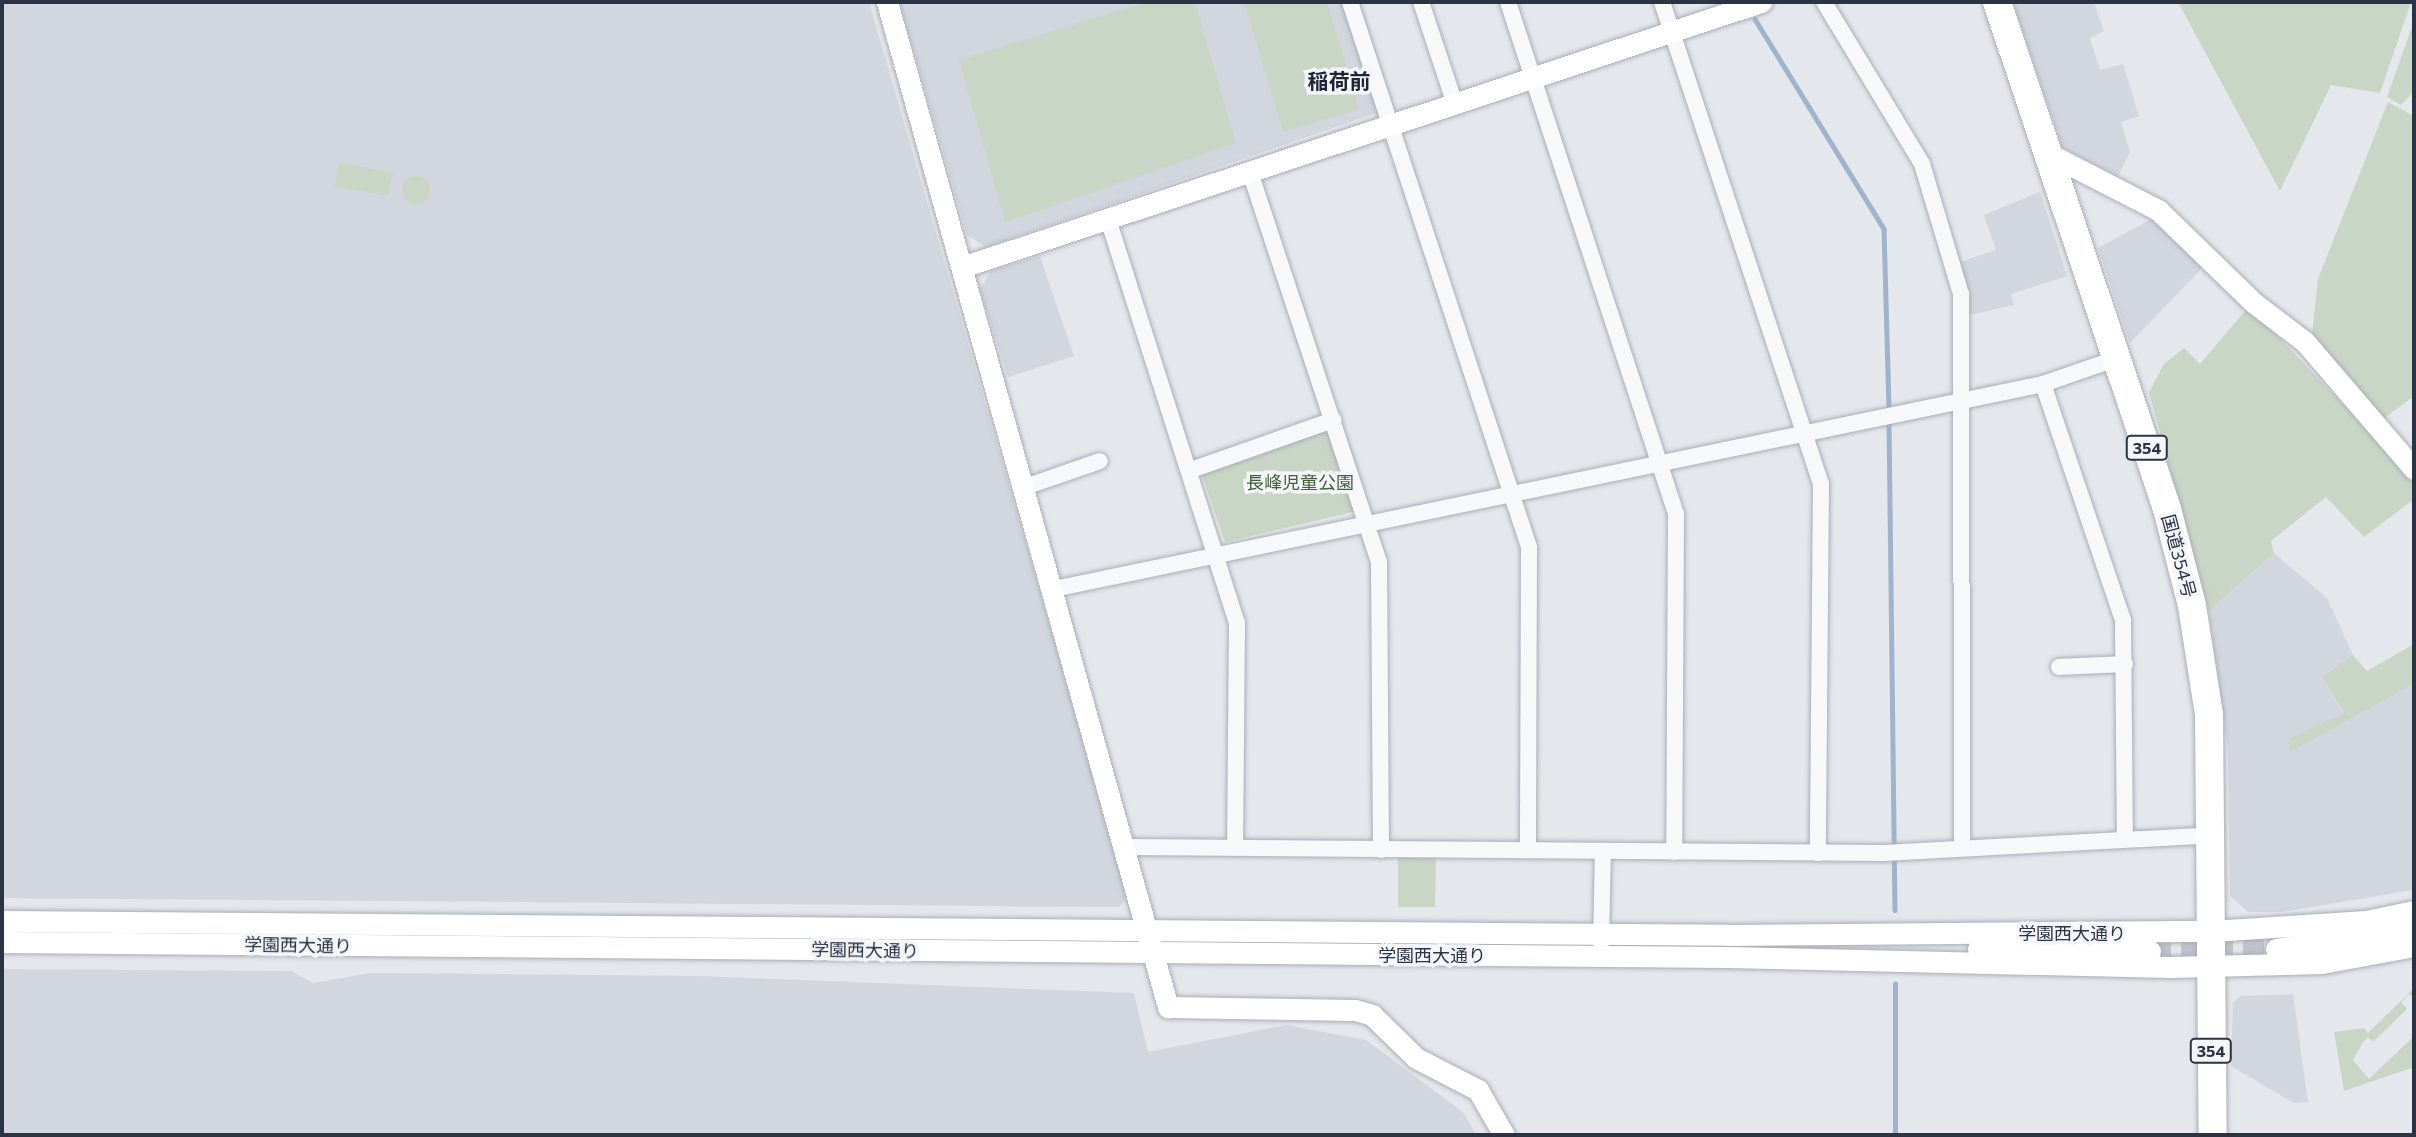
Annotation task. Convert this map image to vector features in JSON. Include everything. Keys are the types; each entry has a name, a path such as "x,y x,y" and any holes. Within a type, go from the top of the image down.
{"highway":[{"name":"国道354号","path":"1997,2 2118,358 2183,566 2205,679 2213,1135"}],"main road":[{"path":"887,2 1128,847 1168,1007 1355,1010 1372,1015 1416,1058 1478,1090 1504,1135"},
{"path":"962,267 1762,2"},
{"path":"2049,154 2158,210 2254,303 2305,342 2414,469"},
{"name":"学園西大通り","path":"2,921 1728,935 2211,931 2344,923 2414,911"},
{"path":"2276,948 2414,929"},
{"name":"学園西大通り","path":"1728,935 1903,948 2150,951"},
{"name":"学園西大通り","path":"2,942 1729,957 2210,967 2322,963 2414,946"},
{"name":"学園西大通り","path":"1729,957 1903,948"}],"street":[{"path":"1350,2 1516,492 1530,580 1528,849"},
{"path":"1421,2 1455,104"},
{"path":"1507,2 1663,463 1678,557 1674,852"},
{"path":"1662,2 1807,431 1821,484 1818,853"},
{"path":"1824,2 1922,164 1961,294 1962,848"},
{"path":"1250,172 1368,524 1383,590 1381,849"},
{"path":"1108,219 1221,555 1237,622 1235,847"},
{"path":"1054,589 2043,384 2118,358"},
{"path":"2043,384 2123,620 2125,838"},
{"path":"1191,470 1333,420"},
{"path":"1025,487 1100,461"},
{"path":"2059,667 2124,664"},
{"path":"1128,847 1818,853 2195,836"},
{"path":"1601,957 1603,851"}],"shaded area":[{"path":"2,2 869,2 1128,896 1119,907 2,898"},
{"path":"900,2 1342,2 1379,112 986,247 967,235"},
{"path":"2013,2 2094,2 2104,31 2090,38 2100,70 2123,64 2139,116 2121,122 2130,152 2118,176 2063,148"},
{"path":"2040,192 2067,276 2011,294 2014,305 1970,315 1960,262 1996,250 1984,215"},
{"path":"2157,216 2205,265 2130,343 2098,248"},
{"path":"1040,256 1074,356 1008,377 980,289 991,271"},
{"path":"2274,553 2327,598 2353,655 2322,677 2344,714 2289,738 2291,751 2414,684 2414,890 2282,912 2248,912 2230,896 2228,751 2209,611"},
{"path":"2,969 291,971 313,983 371,973 697,976 1134,993 1148,1052 1286,1025 1366,1040 1464,1113 1476,1135 2,1135"},
{"path":"2293,994 2308,1102 2294,1103 2231,1066 2233,1003 2240,996"}],"green space":[{"path":"1147,2 1195,2 1236,143 1005,222 959,60"},
{"path":"1244,2 1327,2 1359,109 1283,132"},
{"path":"2178,2 2411,2 2380,93 2331,85 2280,191"},
{"path":"2414,21 2414,91 2401,105 2387,97"},
{"path":"2388,102 2414,116 2414,396 2383,419 2312,335 2318,279"},
{"path":"339,162 393,173 388,196 335,186"},
{"path":"416,176 426,180 430,190 426,200 416,204 406,200 402,190 406,180"},
{"path":"2249,306 2414,479 2414,499 2364,537 2326,497 2271,541 2274,553 2209,611 2149,392 2164,364 2184,348 2200,364"},
{"name":"長峰児童公園","path":"1327,429 1357,511 1225,542 1201,472"},
{"path":"2414,644 2414,684 2290,752 2289,738 2344,713 2322,677 2353,655 2367,671"},
{"path":"1398,857 1436,857 1435,907 1398,907"},
{"path":"2414,988 2414,999 2409,994 2401,1002 2407,1009 2373,1042 2368,1037 2353,1060 2369,1079 2414,1036 2414,1067 2344,1091 2334,1032 2364,1028 2368,1033"}],"waterway":[{"path":"1755,19 1884,229 1889,412"},
{"path":"1889,421 1895,910"},
{"path":"1895,984 1895,1135"}],"tunnel":[{"path":"2150,951 2276,949"}],"district":[{"name":"稲荷前","path":"1339,81"}]}
